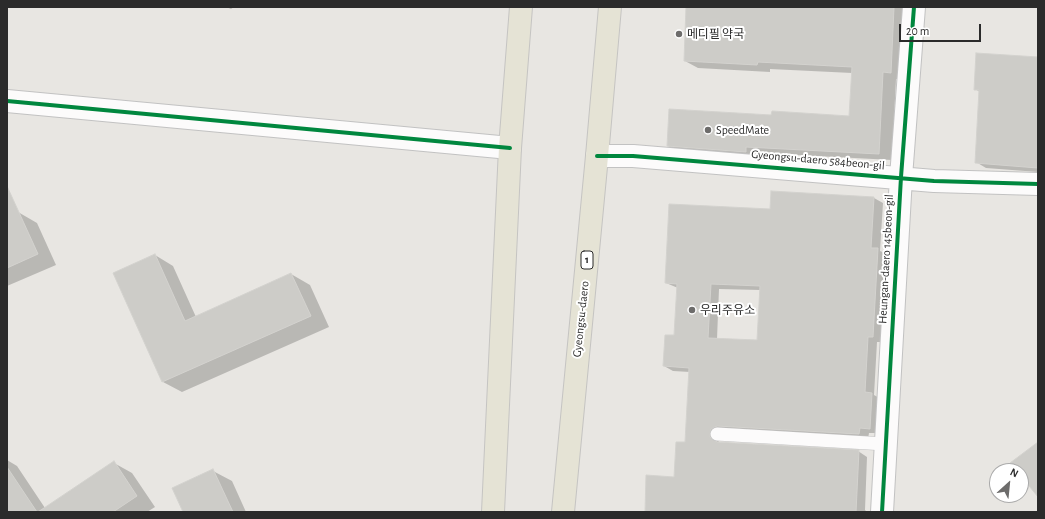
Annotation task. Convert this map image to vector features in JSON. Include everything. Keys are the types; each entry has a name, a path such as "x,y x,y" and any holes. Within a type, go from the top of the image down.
{"main road":[{"path":"493,512 510,148 521,7"},
{"name":"Gyeongsu-daero","path":"563,512 610,7"}],"street":[{"name":"Heungan-daero 145beon-gil","path":"882,512 901,177 914,7"},
{"path":"7,101 510,148"},
{"name":"Gyeongsu-daero 584beon-gil","path":"597,156 633,156 901,177 934,181 1038,184"}],"lane":[{"path":"717,434 885,444"}],"building":[{"path":"686,7 894,7 891,73 883,72 879,154 746,147 746,152 667,146 669,109 771,115 772,111 849,116 852,67 758,62 757,65 684,61"},
{"path":"976,53 1038,57 1038,168 975,163 979,90 974,90"},
{"path":"7,186 38,254 7,268"},
{"path":"771,191 874,197 871,248 878,248 873,337 868,337 865,392 872,393 870,429 860,428 859,434 717,426 711,429 710,437 717,442 859,450 856,512 645,512 646,475 674,477 676,442 685,442 689,368 663,366 665,335 674,335 677,284 665,283 669,204 770,209","holes":["711,284 760,286 757,340 708,338"]},
{"path":"155,254 185,321 291,273 311,316 162,382 113,273"},
{"path":"1038,442 1038,497 1029,486 1029,463 1010,463"},
{"path":"114,461 137,496 113,512 38,512"},
{"path":"7,467 37,512 7,512"},
{"path":"213,469 233,512 183,512 172,488"}],"cycle path":[{"path":"882,512 901,177 914,7"},
{"path":"7,101 510,148"},
{"path":"597,156 633,156 934,181 1038,184"}],"place":[{"name":"메디필 약국","path":"679,34"},
{"name":"SpeedMate","path":"708,130"},
{"name":"우리주유소","path":"692,310"}]}
